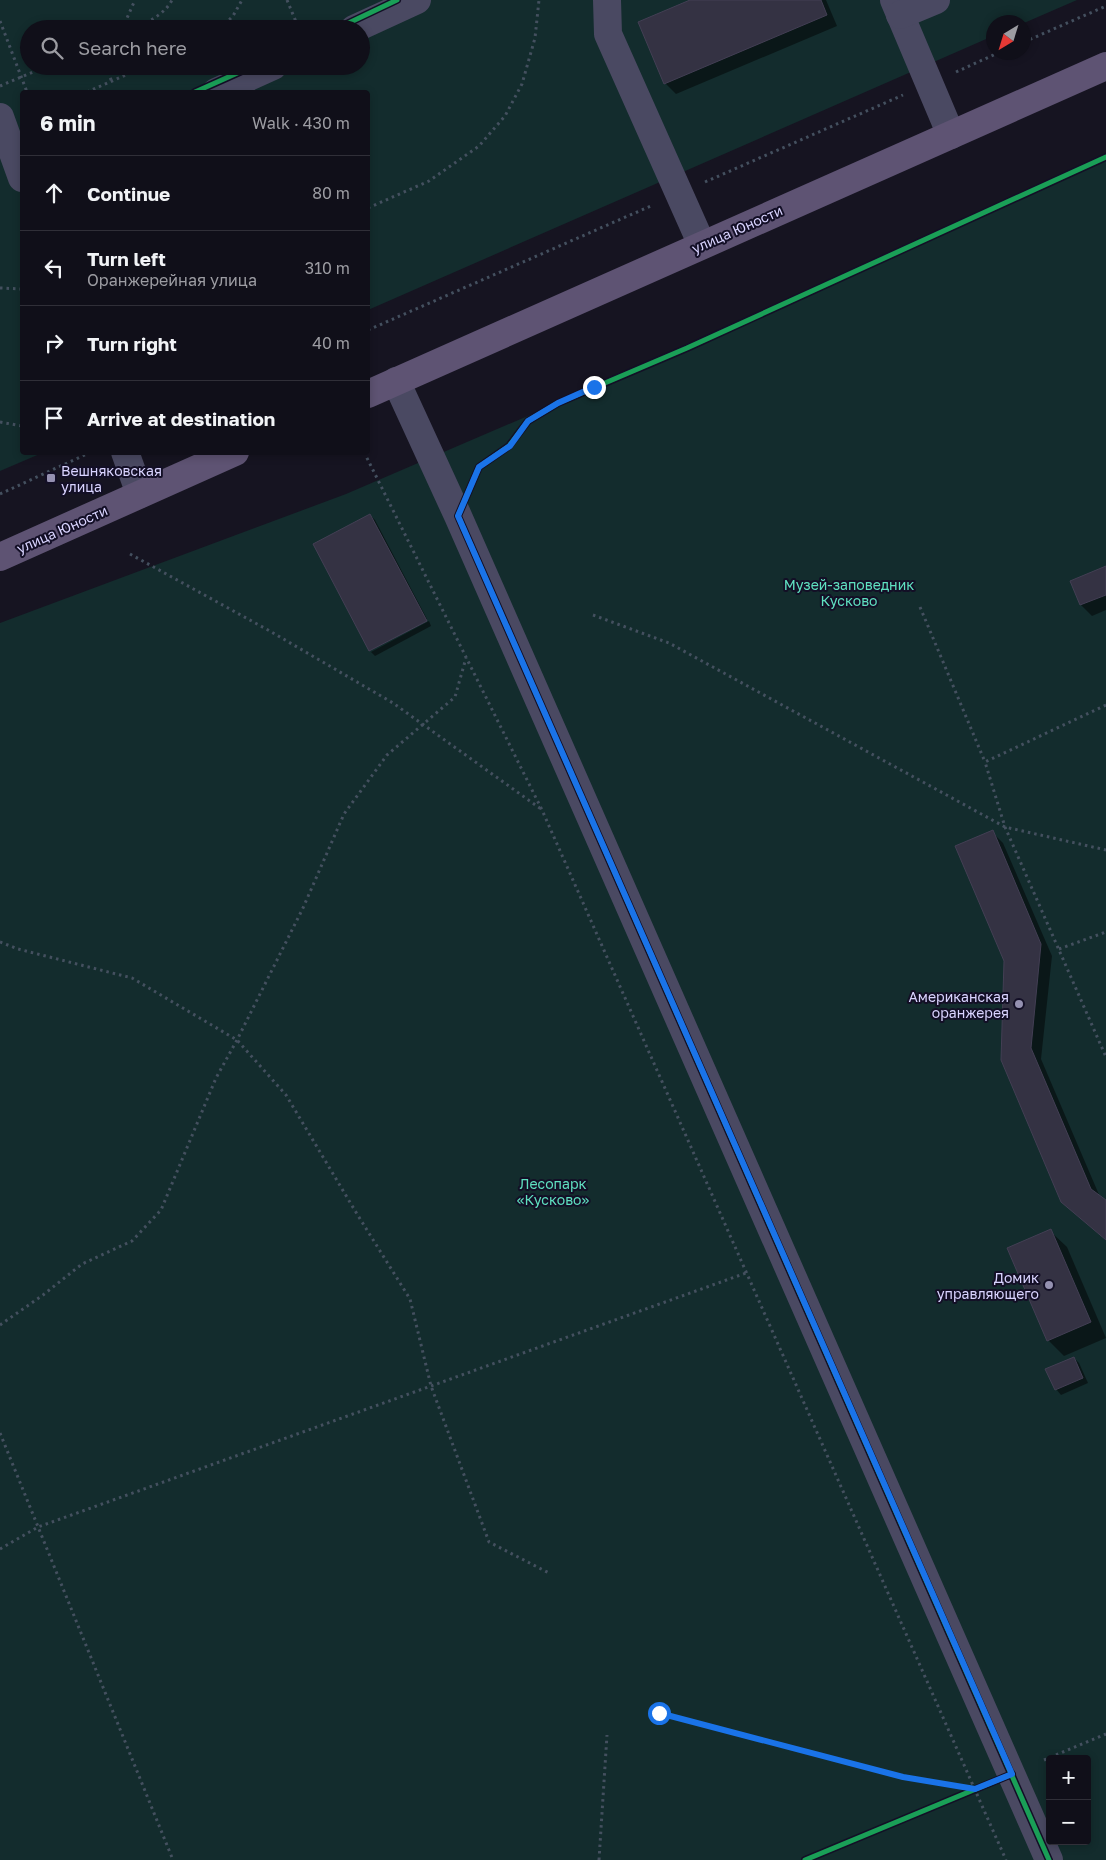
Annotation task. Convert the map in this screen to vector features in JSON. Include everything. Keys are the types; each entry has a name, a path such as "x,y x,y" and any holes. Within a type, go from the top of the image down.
{"main road":[{"name":"улица Юности","path":"370,393 1106,66"},
{"name":"улица Юности","path":"0,557 228,455"}],"street":[{"path":"370,22 417,0"},
{"path":"607,0 608,34 702,245"},
{"path":"936,0 897,8 951,135"},
{"path":"220,90 253,75"},
{"path":"0,118 20,173"},
{"path":"396,381 458,516 1049,1860"},
{"path":"126,455 140,494"}],"path":[{"path":"129,20 128,18 135,0"},
{"path":"152,20 172,0"},
{"path":"229,20 242,0"},
{"path":"287,0 295,20"},
{"path":"370,207 429,181 479,146 505,116 522,84 535,38 539,0"},
{"path":"1031,39 1106,6"},
{"path":"0,21 20,74"},
{"path":"0,86 26,75"},
{"path":"109,75 112,82"},
{"path":"92,90 127,75"},
{"path":"21,77 26,90"},
{"path":"0,288 20,289"},
{"path":"0,422 20,426"},
{"path":"0,494 84,455"},
{"path":"365,455 542,810 1006,1860"},
{"path":"130,554 268,630 393,703 542,810"},
{"path":"920,607 985,762 1005,827 1106,1058"},
{"path":"593,615 669,643 1005,827 1106,850"},
{"path":"0,1325 43,1295 82,1264 132,1241 161,1210 216,1078 303,908 344,814 387,755 455,697 466,657"},
{"path":"985,762 1106,705"},
{"path":"1059,949 1106,932"},
{"path":"0,942 18,949 132,978 237,1040 286,1095 410,1298 431,1386 489,1542 549,1572"},
{"path":"0,1549 38,1527 746,1273"},
{"path":"0,1434 173,1860"},
{"path":"659,1713 903,1777 975,1789"},
{"path":"1044,1760 1106,1734"},
{"path":"599,1860 607,1735"},
{"path":"966,1792 1012,1774"}],"green space":[{"path":"0,0 1077,0 1031,20 1031,15 986,15 986,39 370,309 370,90 20,90 20,455 37,455 0,471"},
{"name":"Лесопарк «Кусково»","path":"1106,157 1106,1860 0,1860 0,623 346,494 558,403"}],"building":[{"path":"690,0 821,0 827,15 664,84 638,22"},
{"path":"370,514 427,621 369,651 313,544"},
{"path":"1106,566 1106,595 1080,605 1070,581"},
{"name":"Американская оранжерея","path":"993,830 1041,944 1031,1048 1091,1189 1106,1200 1106,1240 1061,1202 1001,1060 1004,961 955,846"},
{"name":"Домик управляющего","path":"1051,1229 1091,1322 1047,1341 1007,1248"},
{"path":"1074,1357 1083,1378 1055,1390 1045,1369"}],"cycle path":[{"path":"355,20 397,0"},
{"path":"199,90 233,75"},
{"path":"1049,1860 458,516 479,467 509,446 528,421 558,403 687,348 1106,157"},
{"path":"805,1860 1012,1774"}],"place":[{"name":"Вешняковская улица","path":"51,478"},
{"name":"Американская оранжерея","path":"1019,1004"},
{"name":"Домик управляющего","path":"1049,1285"}],"route":[{"path":"594,387 558,403 528,421 510,446 479,467 458,516 1012,1774 975,1789 903,1777 659,1713"}],"park label":[{"name":"Музей-заповедник Кусково","path":"849,592"}]}
